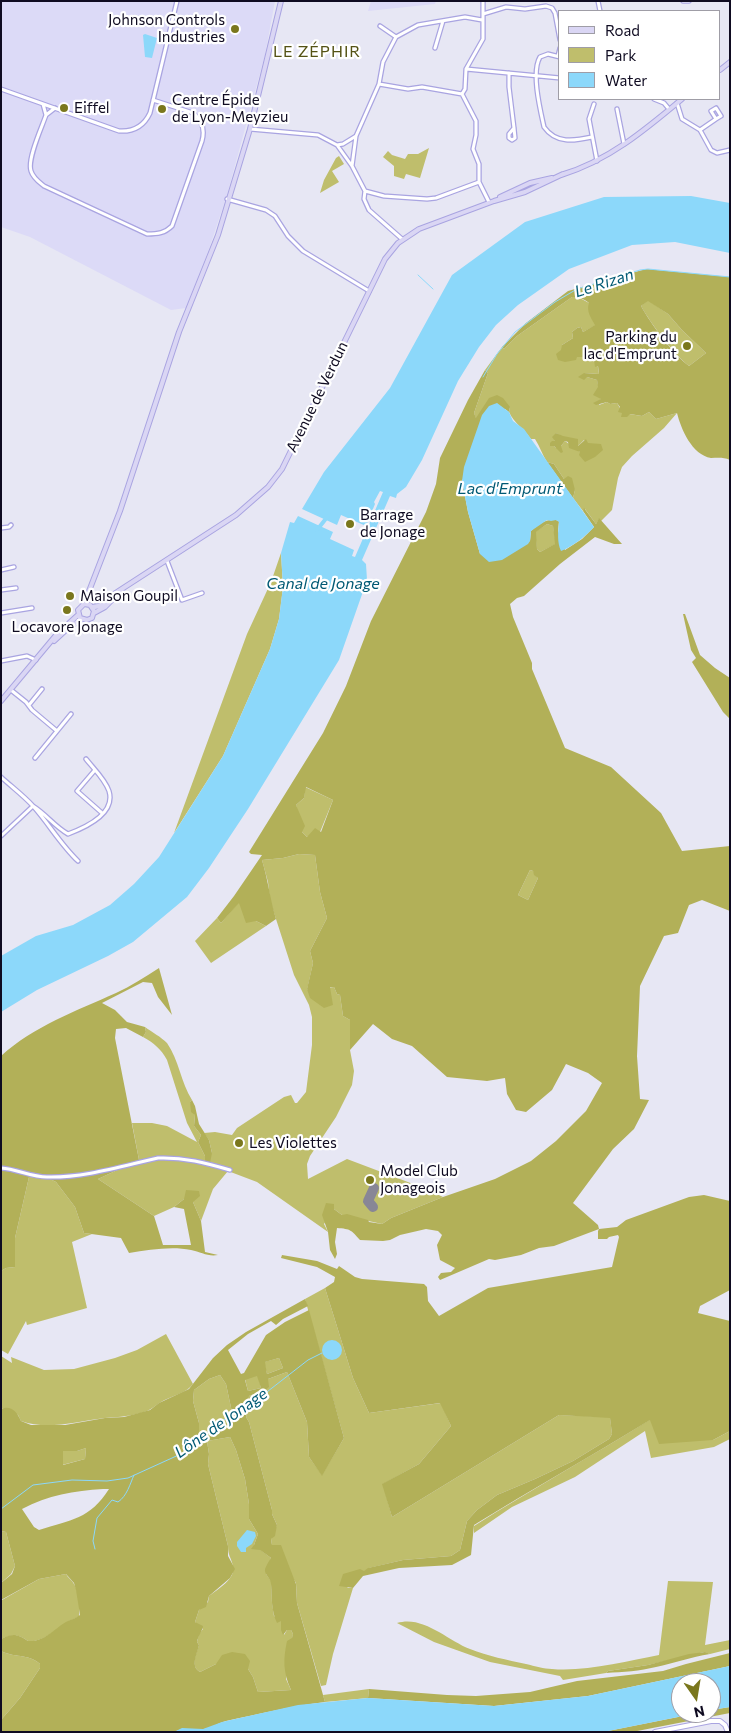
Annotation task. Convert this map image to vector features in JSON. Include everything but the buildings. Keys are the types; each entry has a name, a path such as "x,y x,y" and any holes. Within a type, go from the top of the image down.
{"main road":[{"path":"78,615 82,619 88,620 94,614 88,605 88,598 120,511 179,332 218,235 250,129 281,1"},
{"name":"Avenue de Verdun","path":"88,605 100,606 114,594 123,590 236,515 253,502 275,478 311,410 384,259 402,239 419,229 491,202 525,192 563,174 597,161 624,144 681,100"},
{"name":"Avenue de Verdun","path":"94,614 106,607 123,590"},
{"path":"1,701 64,626 78,615 79,608 88,605"},
{"path":"40,655 67,629 82,619"}],"street":[{"path":"1,88 124,131 140,127 150,113 177,1"},
{"path":"462,94 465,89 466,69 483,39 482,1"},
{"path":"683,1 689,1"},
{"path":"483,14 506,7 525,9 540,5 552,8 558,23"},
{"path":"352,166 356,136 379,84 383,62 396,37 418,25 465,17 482,20"},
{"path":"435,48 443,21"},
{"path":"380,26 396,37"},
{"path":"558,56 548,54 540,57 536,63 536,76 544,126 548,132 562,140 571,141 592,137"},
{"path":"466,69 558,78"},
{"path":"509,73 514,128"},
{"path":"379,84 462,94"},
{"path":"462,94 476,121 473,149 479,164 480,182 491,202"},
{"path":"55,108 46,115 30,162 31,171 36,179 44,186 148,234 158,234 167,231 172,226 204,131 198,117 193,113 153,100"},
{"path":"665,101 669,109"},
{"path":"677,103 682,119 700,130 711,150 717,153 730,150"},
{"path":"43,104 46,115"},
{"path":"594,104 589,120 597,161"},
{"path":"617,109 624,144"},
{"path":"700,130 716,120"},
{"path":"250,129 318,135 337,145 352,166 365,191 364,200 369,210 402,239"},
{"path":"337,145 344,144 356,136"},
{"path":"365,191 384,196 427,200 480,182"},
{"path":"228,199 266,210 275,216 288,236 303,251 369,291"},
{"path":"1,528 7,528 11,525"},
{"path":"166,561 182,600 202,593"},
{"path":"1,570 14,567"},
{"path":"1,590 16,588"},
{"path":"1,614 32,608"},
{"path":"1,661 27,656 36,660"},
{"path":"28,705 42,689"},
{"path":"11,690 57,731"},
{"path":"35,758 70,714"},
{"path":"1,777 48,817 49,821 68,834 92,824 109,802 109,792 86,759"},
{"path":"95,770 77,791 102,813"},
{"path":"1,836 33,806"},
{"path":"33,806 62,841 65,848 78,861"},
{"path":"1,1168 38,1176 54,1177 89,1173 158,1158 168,1158 197,1161 230,1170"},
{"path":"655,1732 720,1720 728,1732"}],"shaded area":[{"path":"1,1 275,1 265,55 227,195 186,308 171,310 30,237 1,227"},
{"path":"371,1 436,1 435,4 368,11"},
{"path":"646,269 730,277 730,460 711,458 698,452 688,440 677,413 656,419 649,412 642,416 630,414 627,417 621,417 622,413 618,412 620,407 617,403 610,404 607,402 596,405 593,403 601,399 593,395 598,387 597,380 587,377 584,380 578,377 584,373 599,374 598,366 595,367 594,360 596,355 590,353 585,357 577,357 576,360 565,362 558,360 556,354 561,350 562,345 573,338 572,332 577,328 581,327 583,332 595,325 589,312 589,303 583,299 572,297 517,336 504,349 502,347 526,323 568,291","holes":["648,301 668,314 706,353 689,366 663,338 641,306"]},
{"path":"485,370 488,373 474,413 476,418 489,398 497,395 503,398 510,407 509,412 497,403 462,481 468,512 480,554 530,541 531,531 540,524 551,520 559,521 558,531 565,550 582,539 594,527 583,511 584,508 596,524 599,518 622,544 614,544 595,537 560,564 524,596 517,598 510,604 513,617 532,663 532,669 565,748 611,767 661,813 682,851 730,846 730,911 702,900 689,905 678,933 664,936 640,986 637,1056 640,1099 649,1100 634,1129 613,1149 573,1203 598,1225 599,1229 554,1246 539,1248 521,1255 495,1260 489,1259 440,1280 438,1277 441,1273 451,1272 455,1268 440,1260 437,1245 442,1235 438,1231 426,1229 383,1241 360,1240 350,1231 337,1228 335,1242 337,1254 335,1259 330,1250 328,1232 322,1215 326,1203 334,1204 334,1209 342,1215 347,1214 368,1220 369,1222 382,1224 391,1218 443,1197 495,1179 531,1161 556,1141 586,1111 602,1083 588,1073 566,1064 552,1090 526,1112 516,1110 507,1094 505,1078 487,1081 447,1077 412,1046 392,1039 373,1024 350,1050 350,1020 343,1016 340,995 337,994 334,987 330,987 333,1005 324,1008 310,998 307,989 313,963 310,951 327,918 320,892 315,855 299,854 262,860 276,919 266,926 256,921 246,923 239,903 221,923 217,918 262,855 249,852 323,733 346,686 371,621 426,512 436,484 440,458","holes":["547,524 553,526 555,544 540,552 537,549 536,532","306,787 333,800 321,832 315,828 307,837 302,832 305,826 296,805 304,798","530,870 533,871 534,875 538,878 528,900 518,895"]},
{"path":"556,433 578,439 578,446 586,439 588,443 601,444 603,450 585,462 579,455 580,452 569,448 568,442 565,441 561,446 563,452 561,453 554,446 550,446 552,441 555,441 552,437"},
{"path":"547,462 554,464 564,479 568,476 572,478 575,490 573,498"},
{"path":"683,614 685,614 700,655 730,678 730,719 723,712 692,662 696,658 691,650"},
{"path":"159,968 172,1015 158,997 152,983 143,982 102,1003 115,1010 127,1022 145,1027 146,1032 143,1037 126,1028 116,1029 115,1038 139,1160 98,1179 154,1216 163,1245 191,1245 184,1209 174,1207 184,1199 186,1190 199,1191 200,1196 193,1202 201,1221 205,1252 218,1255 176,1248 129,1253 121,1238 84,1233 75,1207 56,1182 50,1179 29,1177 15,1238 15,1267 6,1268 1,1271 1,1056 14,1045 41,1028 122,990"},
{"path":"192,1100 199,1124 209,1140 212,1153 210,1163 205,1161 205,1156 198,1142 201,1135 194,1126 195,1115 191,1112 190,1102"},
{"path":"704,1195 730,1201 730,1290 700,1306 698,1313 730,1321 730,1431 713,1440 659,1444 650,1420 474,1525 471,1555 452,1565 399,1568 363,1576 353,1588 339,1586 343,1574 360,1569 364,1571 368,1568 403,1560 451,1556 460,1550 467,1521 477,1510 497,1495 573,1461 609,1439 612,1434 610,1418 559,1415 392,1517 382,1484 419,1464 451,1426 440,1403 369,1413 353,1378 325,1288 334,1282 335,1277 317,1267 281,1258 282,1255 317,1261 337,1269 339,1266 355,1277 362,1279 424,1284 427,1287 428,1301 439,1316 488,1288 612,1267 619,1237 618,1235 607,1239 598,1239 599,1229 617,1227 626,1220 689,1197"},
{"path":"305,1299 308,1306 283,1319 276,1325 271,1321 248,1334 228,1350 241,1374 244,1373 266,1335 285,1322 309,1310 344,1438 322,1476 309,1457 307,1422 287,1372 268,1379 269,1387 264,1391 249,1396 246,1417 249,1422 272,1514 277,1525 275,1536 271,1539 272,1545 281,1545 296,1584 297,1603 325,1702 226,1721 204,1729 182,1729 174,1732 1,1732 1,1720 20,1698 40,1668 40,1664 30,1658 1,1651 1,1639 15,1635 28,1641 34,1641 80,1615 74,1583 66,1574 39,1579 1,1600 1,1583 12,1574 15,1566 6,1532 1,1531 1,1409 11,1409 16,1412 21,1421 31,1425 65,1425 105,1418 124,1417 150,1410 159,1403 189,1389 213,1358 227,1345 246,1332","holes":["279,1358 283,1368 267,1374 265,1362","220,1375 226,1384 233,1417 216,1433 204,1439 199,1433 199,1423 193,1401 194,1390 209,1379","257,1376 261,1388 248,1391 245,1380","230,1437 245,1479 249,1519 258,1534 251,1549 260,1550 271,1558 265,1571 271,1582 274,1613 277,1623 281,1621 283,1635 287,1630 291,1630 293,1634 292,1638 287,1641 284,1660 286,1677 291,1690 258,1692 248,1669 250,1661 245,1654 232,1652 222,1655 216,1664 200,1672 195,1667 199,1645 197,1642 203,1626 195,1622 199,1610 206,1607 209,1596 230,1578 235,1569 228,1556 228,1546 208,1464 207,1441","86,1448 85,1459 63,1465 63,1451 77,1451","109,1489 95,1507 87,1513 70,1521 39,1530 34,1527 22,1509 51,1497 82,1491"]},
{"path":"705,1652 710,1654 650,1668 606,1673 608,1671 648,1665 689,1654"},
{"path":"730,1653 730,1666 697,1673 671,1673 671,1678 588,1696 494,1706 368,1698 369,1689 476,1696 530,1692 577,1681 663,1671"},
{"path":"730,1707 730,1713 721,1715 721,1708"},
{"path":"671,1718 671,1723 678,1723 632,1732 603,1732"}],"green space":[{"path":"429,148 420,178 406,174 404,179 394,176 394,166 383,157 388,151 392,155 405,159 408,154 418,154"},
{"path":"339,156 344,164 332,171 339,182 320,193 324,180"},
{"path":"572,297 578,297 589,303 596,325 583,332 581,327 577,328 572,332 573,338 562,345 577,357 590,353 596,355 599,374 584,373 587,377 597,380 601,399 599,405 607,402 610,404 617,403 623,413 642,416 649,412 656,419 677,413 664,428 622,467 612,510 601,521 599,519 596,524 585,509 583,511 573,498 575,490 564,479 554,464 547,462 535,439 531,439 514,419 509,412 510,407 476,419 474,413 488,373 485,370 502,347 504,349 517,336","holes":["556,433 578,446 584,440 587,443 580,452 565,441 556,448 554,446"]},
{"path":"648,300 668,314 706,353 689,366 676,354 650,321 641,306"},
{"path":"547,524 553,526 556,544 540,552 537,549 535,532"},
{"path":"281,553 283,587 279,619 270,649 223,756 174,833 247,634 271,582"},
{"path":"305,787 333,800 320,832 307,837 302,832 296,805 304,798"},
{"path":"299,854 315,855 320,892 327,918 310,951 313,963 307,990 334,987 337,994 340,995 343,1016 350,1020 350,1050 354,1071 352,1085 336,1117 310,1156 307,1164 308,1179 347,1159 443,1197 391,1218 382,1224 342,1215 334,1209 324,1224 328,1232 257,1182 228,1171 213,1189 201,1221 193,1202 184,1199 174,1207 154,1216 98,1179 139,1160 132,1123 152,1123 167,1126 197,1142 187,1123 167,1060 157,1047 143,1037 146,1032 145,1027 167,1043 171,1050 192,1100 190,1102 195,1115 194,1126 201,1135 198,1142 205,1156 212,1153 209,1140 204,1133 215,1132 232,1135 237,1128 284,1097 291,1095 295,1103 297,1103 306,1092 312,1045 312,1017 309,1005 294,975 276,919 262,860"},
{"path":"530,870 538,878 528,900 518,895"},
{"path":"239,902 256,921 266,926 211,963 195,941 217,918 221,923"},
{"path":"29,1177 50,1179 56,1182 75,1207 84,1233 92,1234 72,1242 87,1308 27,1325 26,1321 8,1354 1,1350 1,1271 6,1268 15,1267 15,1238"},
{"path":"325,1288 353,1378 369,1413 441,1403 451,1426 419,1464 383,1484 392,1517 559,1415 610,1417 612,1434 609,1439 573,1461 497,1495 477,1510 467,1521 460,1550 451,1556 403,1560 369,1568 347,1588 353,1588 333,1654 326,1685 321,1686 297,1603 296,1583 272,1545 271,1539 277,1525 272,1514 249,1422 246,1417 249,1396 264,1391 268,1379 287,1372 307,1422 309,1457 322,1475 344,1438 305,1299"},
{"path":"166,1334 193,1384 185,1391 164,1400 147,1411 126,1416 42,1425 21,1421 18,1415 4,1408 1,1409 1,1356 12,1363 11,1357 44,1370 74,1369 137,1350"},
{"path":"279,1358 283,1368 267,1374 264,1362"},
{"path":"220,1375 226,1384 233,1417 216,1433 204,1439 199,1433 199,1423 193,1401 194,1390 209,1379"},
{"path":"258,1375 261,1388 248,1391 245,1379"},
{"path":"651,1419 713,1440 730,1431 730,1439 714,1447 651,1458 645,1431 575,1477 512,1507 474,1533 474,1526"},
{"path":"230,1437 245,1479 249,1519 258,1534 254,1545 271,1558 266,1574 271,1581 274,1616 281,1621 284,1635 287,1630 291,1630 293,1634 286,1679 291,1690 258,1692 248,1669 216,1664 200,1672 194,1663 199,1645 197,1642 199,1634 203,1629 195,1622 199,1610 208,1602 209,1596 229,1579 233,1571 208,1464 207,1441"},
{"path":"86,1448 85,1459 62,1465 63,1451 77,1451"},
{"path":"1,1531 6,1532 15,1566 11,1574 1,1583"},
{"path":"66,1574 77,1591 79,1617 66,1623 48,1636 35,1641 28,1641 15,1636 1,1639 2,1600 39,1579"},
{"path":"668,1581 713,1582 705,1645 730,1640 730,1649 710,1654 704,1652 648,1665 563,1680 560,1676 490,1662 434,1642 397,1623 416,1622 477,1651 498,1658 543,1668 565,1670 606,1665 659,1655"},
{"path":"1,1651 30,1658 40,1664 40,1668 20,1698 1,1720"},
{"path":"369,1689 368,1698 325,1702 323,1695"}],"water":[{"path":"143,35 157,38 152,58 145,57"},
{"path":"691,196 730,203 730,253 675,242 632,245 569,269 518,305 496,325 479,347 458,381 422,460 406,487 397,494 396,498 390,496 362,560 366,564 367,580 339,660 248,809 209,868 187,897 133,942 37,990 1,1012 1,956 36,936 73,925 110,905 134,884 159,857 223,756 270,649 279,619 283,587 281,553 290,522 294,523 298,516 333,532 330,539 354,550 352,556 355,557 383,492 380,491 374,502 375,504 366,526 341,515 337,525 302,509 324,472 390,388 452,275 525,222 604,197"},
{"name":"Lac d'Emprunt","path":"497,403 509,412 513,421 524,429 594,527 579,541 561,551 558,533 559,522 547,520 531,531 528,544 502,560 489,562 480,554 468,512 462,481 464,467 482,415 489,406"},
{"path":"332,1340 339,1343 342,1350 339,1357 332,1360 325,1357 322,1350 325,1343"},
{"path":"247,1530 255,1532 256,1536 252,1544 246,1548 246,1552 241,1552 237,1542"},
{"path":"730,1666 730,1707 721,1708 721,1673 697,1673"},
{"path":"671,1678 671,1718 603,1732 174,1732 182,1728 203,1729 222,1722 298,1705 368,1698 494,1706 588,1696"}],"waterway":[{"name":"Le Rizan","path":"483,377 497,354 515,332 555,302 577,289 648,269 730,277"},
{"path":"418,275 433,289"},
{"name":"Canal de Jonage","path":"317,530 328,516"},
{"name":"Lône de Jonage","path":"1,1509 33,1485 72,1480 107,1481 128,1478 183,1453 245,1403 263,1395 308,1360 322,1353"},
{"path":"95,1549 93,1541 97,1518 112,1500 118,1502 124,1497 134,1475"}],"taxiway":[{"path":"373,1207 368,1201 374,1188"}],"place":[{"name":"Johnson Controls Industries","path":"235,29"},
{"name":"Eiffel","path":"64,108"},
{"name":"Centre Épide de Lyon-Meyzieu","path":"162,109"},
{"name":"Parking du lac d'Emprunt","path":"687,346"},
{"name":"Barrage de Jonage","path":"350,524"},
{"name":"Maison Goupil","path":"70,596"},
{"name":"Locavore Jonage","path":"67,610"},
{"name":"Les Violettes","path":"239,1143"},
{"name":"Model Club Jonageois","path":"370,1180"}],"district":[{"name":"LE ZÉPHIR","path":"317,52"}]}
